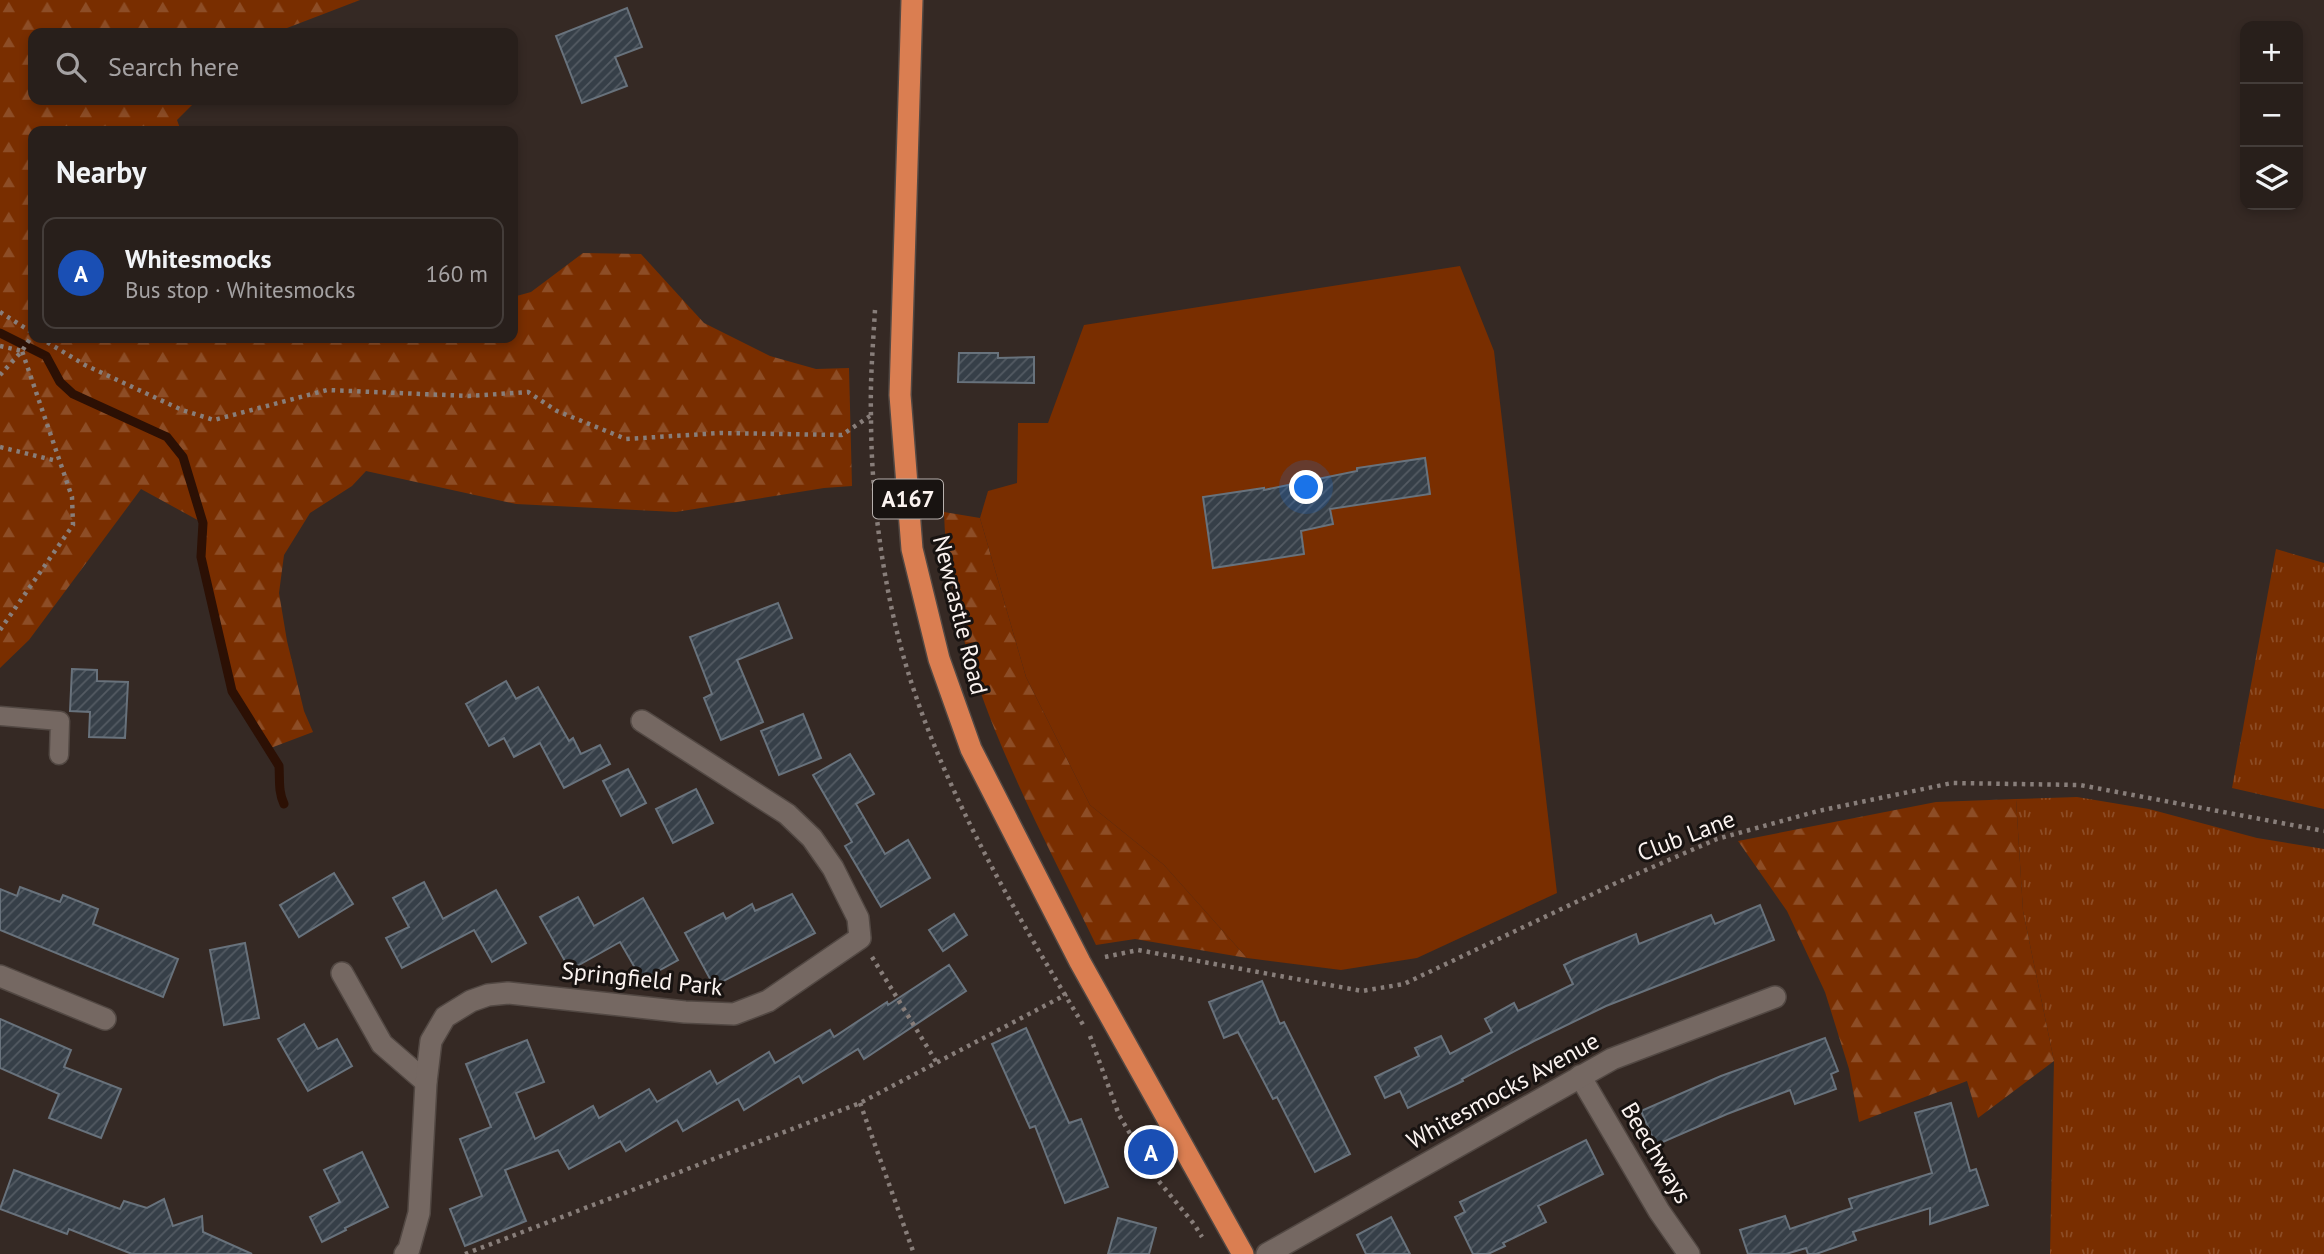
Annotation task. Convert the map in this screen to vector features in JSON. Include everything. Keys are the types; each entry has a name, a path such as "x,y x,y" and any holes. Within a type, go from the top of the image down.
{"highway":[{"name":"Newcastle Road","path":"912,0 900,395 912,549 939,659 971,749 1080,962"},
{"name":"A167","path":"1080,962 1243,1254"}],"street":[{"path":"642,720 787,814 812,838 833,868 858,918 860,939"},
{"name":"Springfield Park","path":"405,1254 409,1250 419,1213 426,1082 431,1041 445,1017 471,1001 488,995 530,994 685,1012 734,1014 768,1001 860,939"},
{"path":"342,973 382,1044 426,1082"},
{"path":"0,976 105,1019"},
{"name":"Whitesmocks Avenue","path":"1267,1254 1612,1059 1775,998"},
{"name":"Beechways","path":"1580,1076 1658,1211 1689,1254"}],"lane":[{"path":"0,716 60,721 59,755"}],"path":[{"path":"0,312 28,331"},
{"path":"0,375 28,342"},
{"path":"48,343 85,365 182,410 214,420 327,390 469,396 528,392 557,411 626,439 720,433 842,435 871,416"},
{"path":"0,346 22,351"},
{"path":"0,630 73,524 72,497 22,351"},
{"path":"0,447 58,462"},
{"name":"Club Lane","path":"1080,962 1138,950 1362,991 1404,984 1616,883 1717,839 1818,811 1952,783 2080,785 2324,831"},
{"path":"860,939 937,1063"},
{"path":"465,1254 860,1102 1090,982"},
{"path":"860,1102 914,1254"}],"green space":[{"path":"0,0 360,0 287,28 28,28 28,105 192,105 177,120 179,126 28,126 28,343 518,343 518,296 531,292 583,253 641,254 704,323 770,356 816,369 849,368 852,486 824,488 676,512 516,504 366,471 352,486 310,513 284,555 279,593 287,641 304,711 313,732 268,749 232,691 201,557 203,523 141,489 29,640 0,668"},
{"path":"1460,266 1494,351 1557,893 1417,958 1341,970 1247,958 1164,865 1090,805 1026,677 980,518 988,491 1017,483 1018,423 1048,423 1084,325"},
{"path":"944,512 980,518 1026,677 1090,805 1164,865 1247,958 1135,939 1096,945 1020,789 977,681 960,626 949,569"},
{"path":"2276,549 2324,563 2324,809 2232,788"},
{"path":"2077,797 2149,809 2257,838 2324,849 2324,1254 2050,1254 2054,1061 2023,911 2016,799"},
{"path":"2016,799 2023,911 2054,1061 1978,1118 1967,1081 1859,1122 1849,1069 1825,992 1787,911 1738,841 1936,802"}],"building":[{"path":"627,8 642,47 615,57 627,86 582,103 556,36"},
{"path":"959,353 998,353 998,358 1034,357 1034,383 958,382"},
{"path":"1425,458 1430,494 1330,509 1333,524 1301,531 1304,554 1213,568 1203,497 1264,490 1357,471 1357,468"},
{"path":"778,603 792,638 737,660 763,722 721,740 704,698 712,694 690,637"},
{"path":"72,669 97,670 97,681 128,682 125,738 89,737 90,712 70,711"},
{"path":"506,681 516,699 538,687 569,741 573,738 581,754 600,745 610,764 564,788 540,743 514,757 504,738 489,746 466,704"},
{"path":"803,714 821,758 779,775 761,731"},
{"path":"850,754 874,794 856,804 885,854 908,840 930,878 881,907 845,846 852,842 813,775"},
{"path":"628,769 646,803 621,816 603,781"},
{"path":"696,789 713,823 673,843 656,809"},
{"path":"334,873 353,904 299,937 280,905"},
{"path":"424,882 443,919 496,890 526,943 492,962 474,930 402,968 386,938 409,927 393,898"},
{"path":"20,887 60,902 63,895 98,909 93,924 178,959 163,997 0,930 0,889 17,896"},
{"path":"792,894 815,933 714,986 685,933 723,913 726,919 752,904 755,911"},
{"path":"578,897 594,926 643,898 678,960 642,980 620,942 570,970 540,917"},
{"path":"1760,905 1774,940 1606,1006 1408,1108 1400,1091 1385,1098 1375,1077 1419,1056 1415,1048 1441,1036 1450,1054 1492,1032 1485,1019 1514,1003 1518,1011 1573,984 1564,965 1636,934 1639,944 1711,915 1715,924"},
{"path":"954,914 967,935 943,951 929,930"},
{"path":"245,943 259,1018 224,1025 210,950"},
{"path":"949,965 966,991 864,1059 858,1049 803,1083 799,1076 744,1110 738,1099 683,1131 677,1120 626,1151 620,1141 569,1169 558,1150 505,1170 526,1221 465,1246 450,1209 482,1196 460,1139 491,1127 466,1064 527,1040 544,1082 516,1093 535,1139 593,1106 599,1118 649,1089 657,1102 710,1071 717,1084 769,1052 775,1063 830,1030 834,1037"},
{"path":"1262,981 1280,1024 1284,1022 1350,1154 1315,1172 1277,1097 1273,1099 1238,1032 1224,1038 1209,1002"},
{"path":"0,1019 71,1050 64,1067 121,1089 101,1138 49,1118 59,1094 0,1068"},
{"path":"304,1024 318,1049 337,1039 352,1066 308,1091 278,1039"},
{"path":"1026,1028 1069,1123 1081,1119 1108,1187 1065,1203 1035,1126 1030,1128 992,1044"},
{"path":"1825,1038 1838,1071 1831,1074 1836,1089 1795,1104 1790,1090 1656,1145 1641,1111 1721,1076"},
{"path":"1951,1103 1970,1171 1976,1169 1988,1205 1930,1224 1930,1208 1853,1232 1856,1240 1816,1254 1808,1254 1806,1248 1786,1254 1748,1254 1740,1230 1785,1216 1790,1229 1852,1208 1849,1199 1932,1173 1915,1113"},
{"path":"1586,1140 1603,1174 1538,1206 1546,1222 1503,1243 1505,1246 1488,1254 1473,1254 1455,1217 1465,1212 1460,1202"},
{"path":"362,1152 388,1207 322,1242 310,1217 340,1202 324,1170"},
{"path":"14,1170 120,1209 124,1201 147,1208 164,1199 173,1226 202,1216 203,1232 252,1254 132,1254 69,1229 67,1234 0,1209"},
{"path":"1391,1217 1410,1254 1366,1254 1357,1235"},
{"path":"1118,1218 1156,1228 1149,1254 1108,1254"}],"waterway":[{"path":"0,333 46,356 60,382 73,394 167,437 183,457 203,523 201,557 232,691 279,766 280,790 284,804"}],"place":[{"name":"Whitesmocks","path":"1151,1152"}]}
